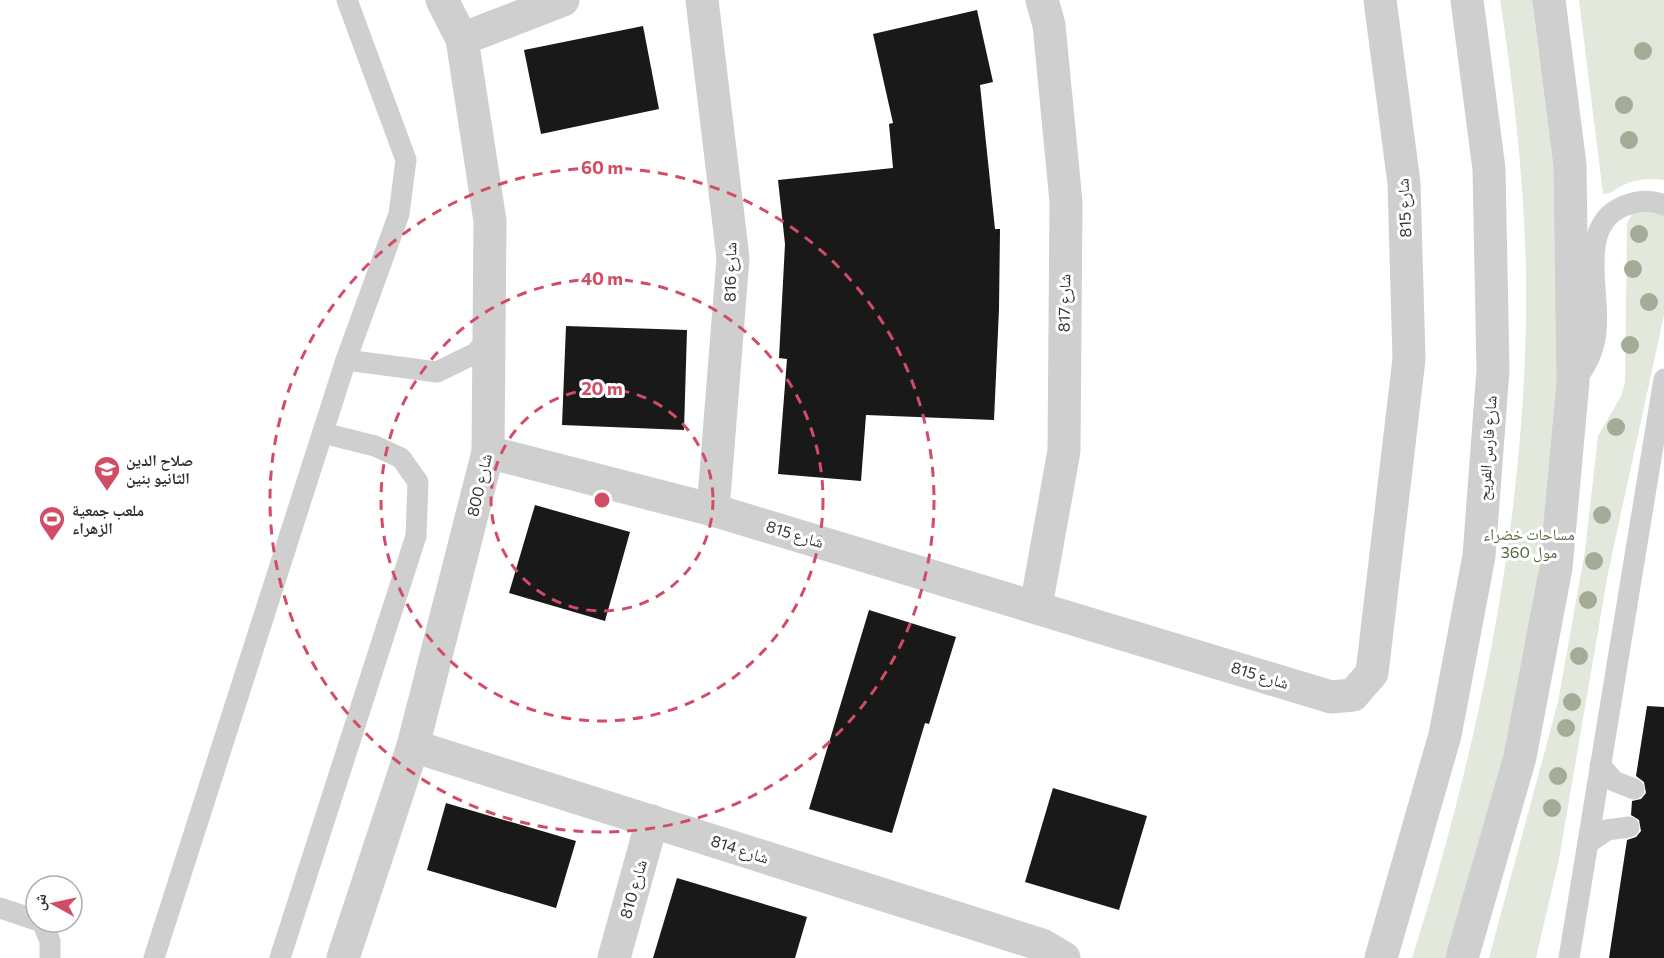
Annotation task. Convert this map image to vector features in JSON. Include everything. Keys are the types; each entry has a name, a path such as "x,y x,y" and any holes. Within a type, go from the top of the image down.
{"street":[{"name":"شارع 800","path":"343,958 413,746 488,452 490,221 462,39 442,0"},
{"path":"462,39 563,0"},
{"name":"شارع 816","path":"702,0 733,258 713,510"},
{"name":"شارع 817","path":"1036,606 1064,451 1066,202 1049,25 1042,0"},
{"name":"شارع 815","path":"488,452 713,510 1036,606 1331,698 1353,695 1372,673 1409,359 1404,183 1380,0"},
{"name":"شارع فارس الفريح","path":"1381,958 1445,735 1479,556 1493,370 1490,204 1489,169 1467,0"},
{"path":"1462,958 1525,735 1556,567 1573,382 1570,165 1549,0"},
{"name":"شارع 814","path":"413,746 1042,945 1064,958"},
{"name":"شارع 810","path":"614,958 652,821"}],"lane":[{"path":"154,958 346,360 399,214 405,159 347,0"},
{"path":"1573,382 1585,367 1593,349 1597,330 1594,243 1602,224 1617,209 1636,201 1657,202 1664,205"},
{"path":"346,360 437,372 476,353 489,336"},
{"path":"1569,958 1664,379"},
{"path":"280,958 416,536 418,482 401,458 375,446 323,433"},
{"path":"1600,765 1614,781 1634,789"},
{"path":"1588,843 1607,830 1629,827"},
{"path":"0,908 24,916"},
{"path":"47,934 50,941 50,958"}],"green space":[{"name":"مساحات خضراء 360 مول","path":"1500,0 1541,0 1547,41 1565,344 1526,685 1450,958 1412,958 1460,791 1480,705 1510,533 1519,446 1525,359 1525,238 1518,136"},
{"path":"1579,0 1664,0 1664,180 1636,181 1603,194"},
{"name":"مساحات خضراء 360 مول","path":"1664,206 1664,315 1608,573 1559,859 1536,958 1489,958 1558,702 1585,551 1598,436 1621,396 1625,382 1627,223 1632,214"}],"building":[{"path":"977,10 993,82 980,85 995,229 1000,229 994,420 866,415 861,481 778,474 787,359 779,358 785,244 778,180 893,168 889,124 893,123 873,34"},
{"path":"643,26 659,109 541,134 524,50"},
{"path":"566,326 687,330 684,430 562,425"},
{"path":"535,505 630,532 605,621 509,593"},
{"path":"869,610 956,637 929,724 925,723 892,833 809,809"},
{"path":"1647,706 1664,707 1664,958 1609,958 1627,840 1636,837 1641,831 1639,820 1631,815 1632,801 1641,799 1646,793 1644,782 1636,776"},
{"path":"1053,788 1147,816 1119,910 1025,882"},
{"path":"446,803 576,841 556,908 427,870"},
{"path":"677,878 807,917 795,958 653,958"}],"place":[{"name":"صلاح الدين الثانيو بنين","path":"107,492"},
{"name":"ملعب جمعية الزهراء","path":"52,542"}]}
